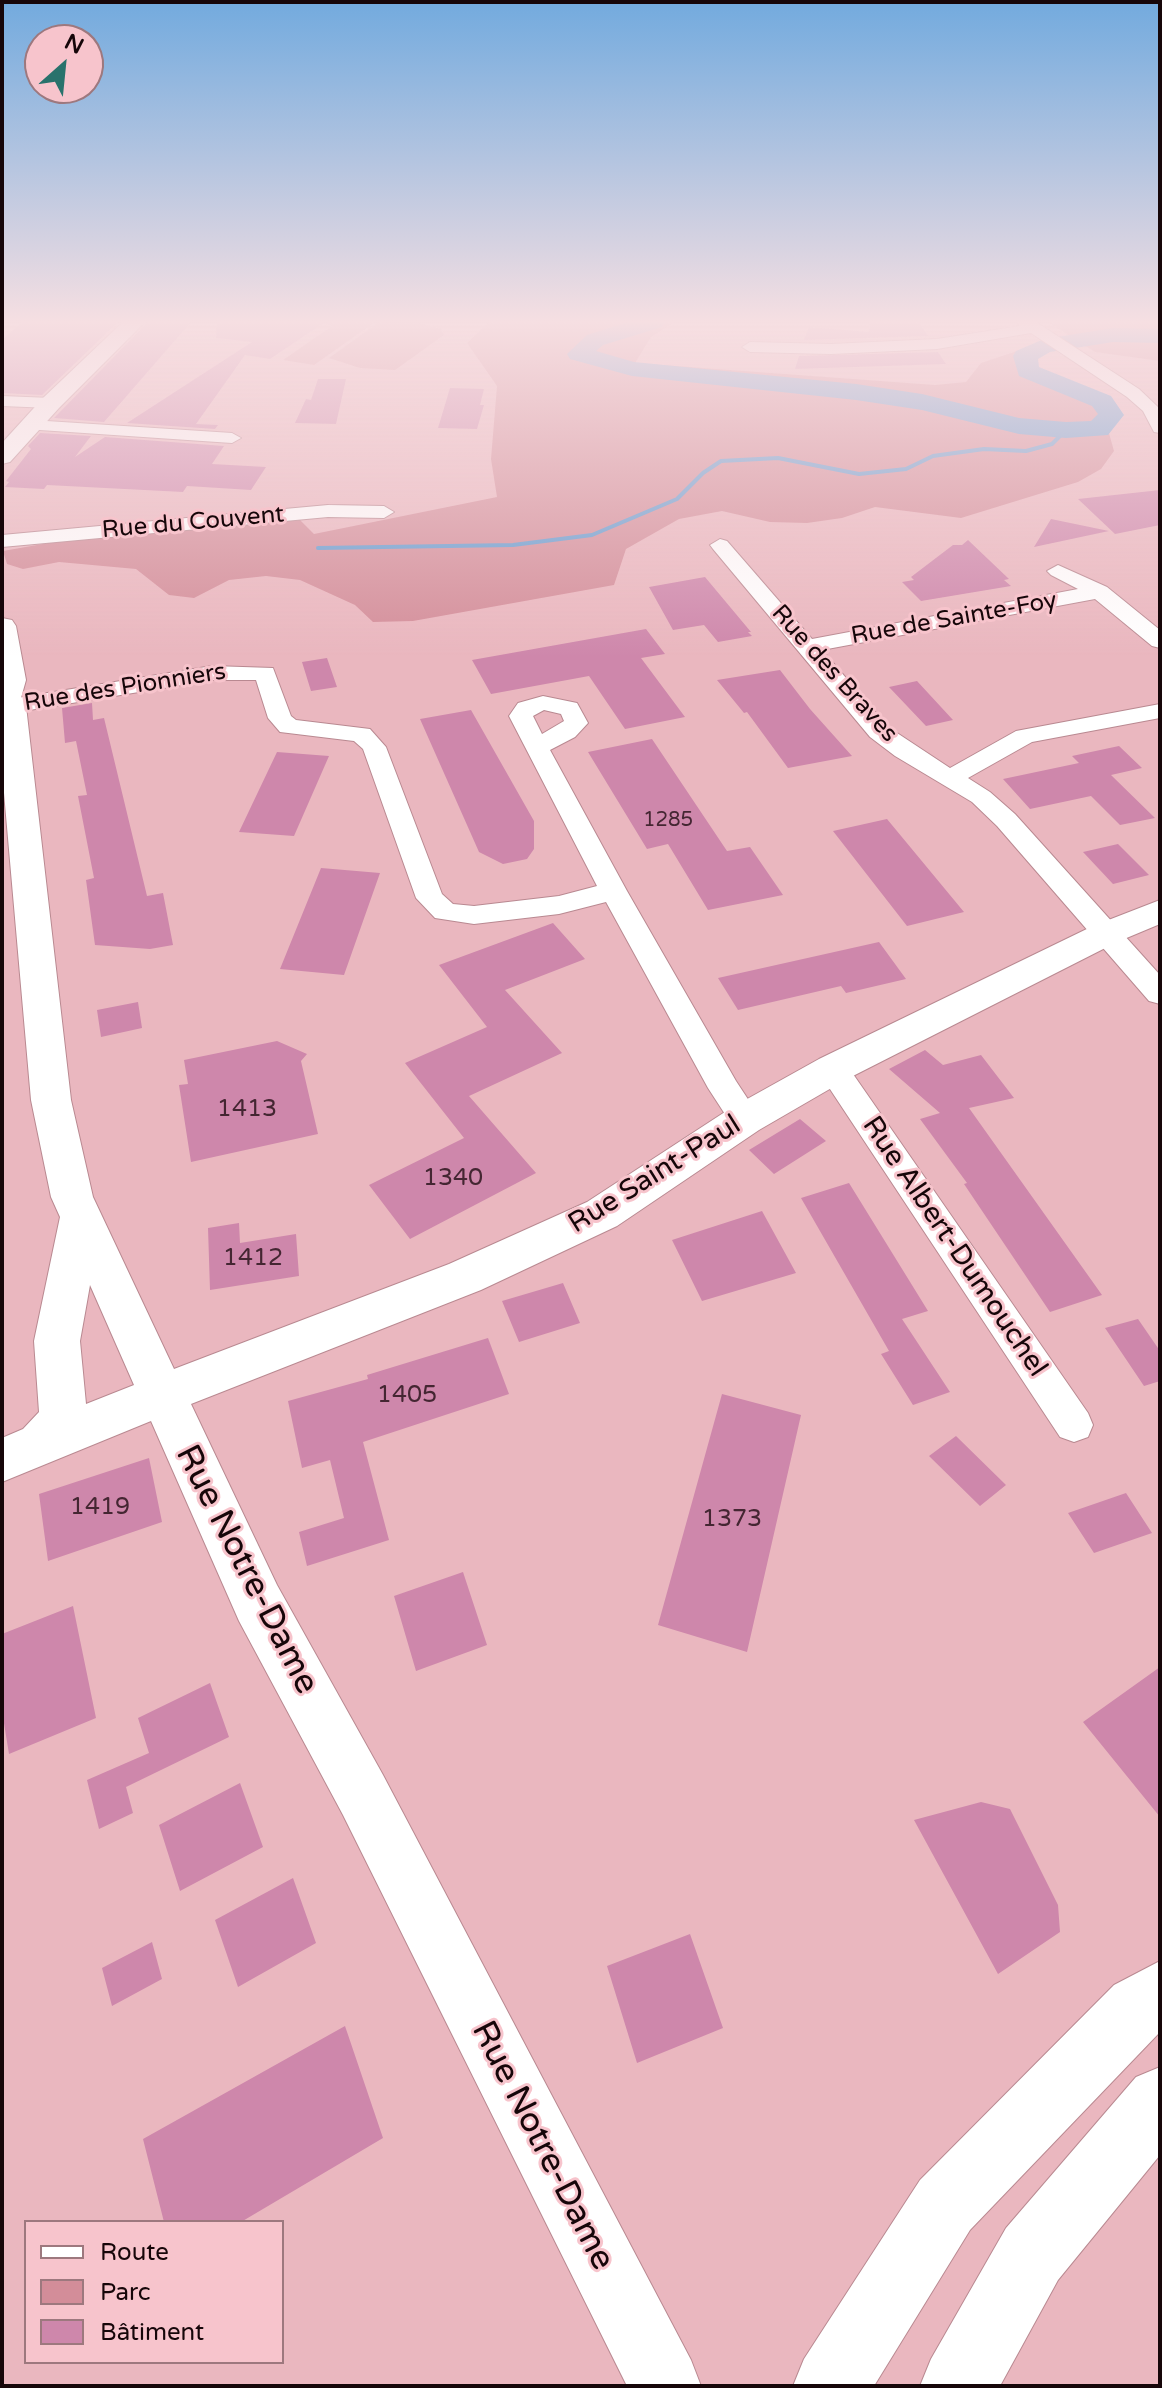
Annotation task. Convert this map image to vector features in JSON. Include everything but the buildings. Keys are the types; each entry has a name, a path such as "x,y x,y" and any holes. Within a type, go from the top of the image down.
{"main road":[{"path":"831,2386 945,2205 1137,2008 1160,1994"},
{"path":"958,2386 1032,2254 1160,2101"}],"street":[{"path":"2,457 23,433"},
{"path":"161,433 232,438"},
{"name":"Rue du Couvent","path":"2,541 328,511 384,512"},
{"name":"Rue des Braves","path":"720,545 879,732 904,751 981,797 1006,820 1160,994"},
{"path":"1058,571 1099,592 1160,641"},
{"name":"Rue de Sainte-Foy","path":"808,646 1099,592"},
{"name":"Rue Notre-Dame","path":"3,635 12,680 6,698 51,1100 69,1182 81,1217 258,1603 363,1795 665,2386"},
{"name":"Rue des Pionniers","path":"6,698 243,670 265,673 280,718 289,727 361,734 374,747 430,898 445,912 474,915 559,905 613,891"},
{"path":"950,778 1025,736 1160,711"},
{"path":"536,747 613,891 724,1088 745,1119"},
{"name":"Rue Saint-Paul","path":"20,1453 465,1277 602,1214 745,1119 833,1069 1105,934 1160,911"},
{"name":"Rue Albert-Dumouchel","path":"833,1069 1074,1425"},
{"path":"20,1453 56,1427 63,1412 57,1341 81,1217"}],"green space":[{"path":"493,433 1109,433 1114,451 1101,469 1078,482 961,518 875,507 842,518 807,523 770,522 722,511 679,519 626,549 614,585 413,621 373,622 355,605 300,580 266,576 229,580 194,598 169,595 136,569 59,562 23,569 7,564 3,551 71,539 300,520 314,534 497,497 491,459"}],"waterway":[{"path":"318,548 513,545 592,535 677,499 703,473 721,461 778,458 859,474 906,469 933,456 984,449 1026,451 1052,444 1063,433"}]}
